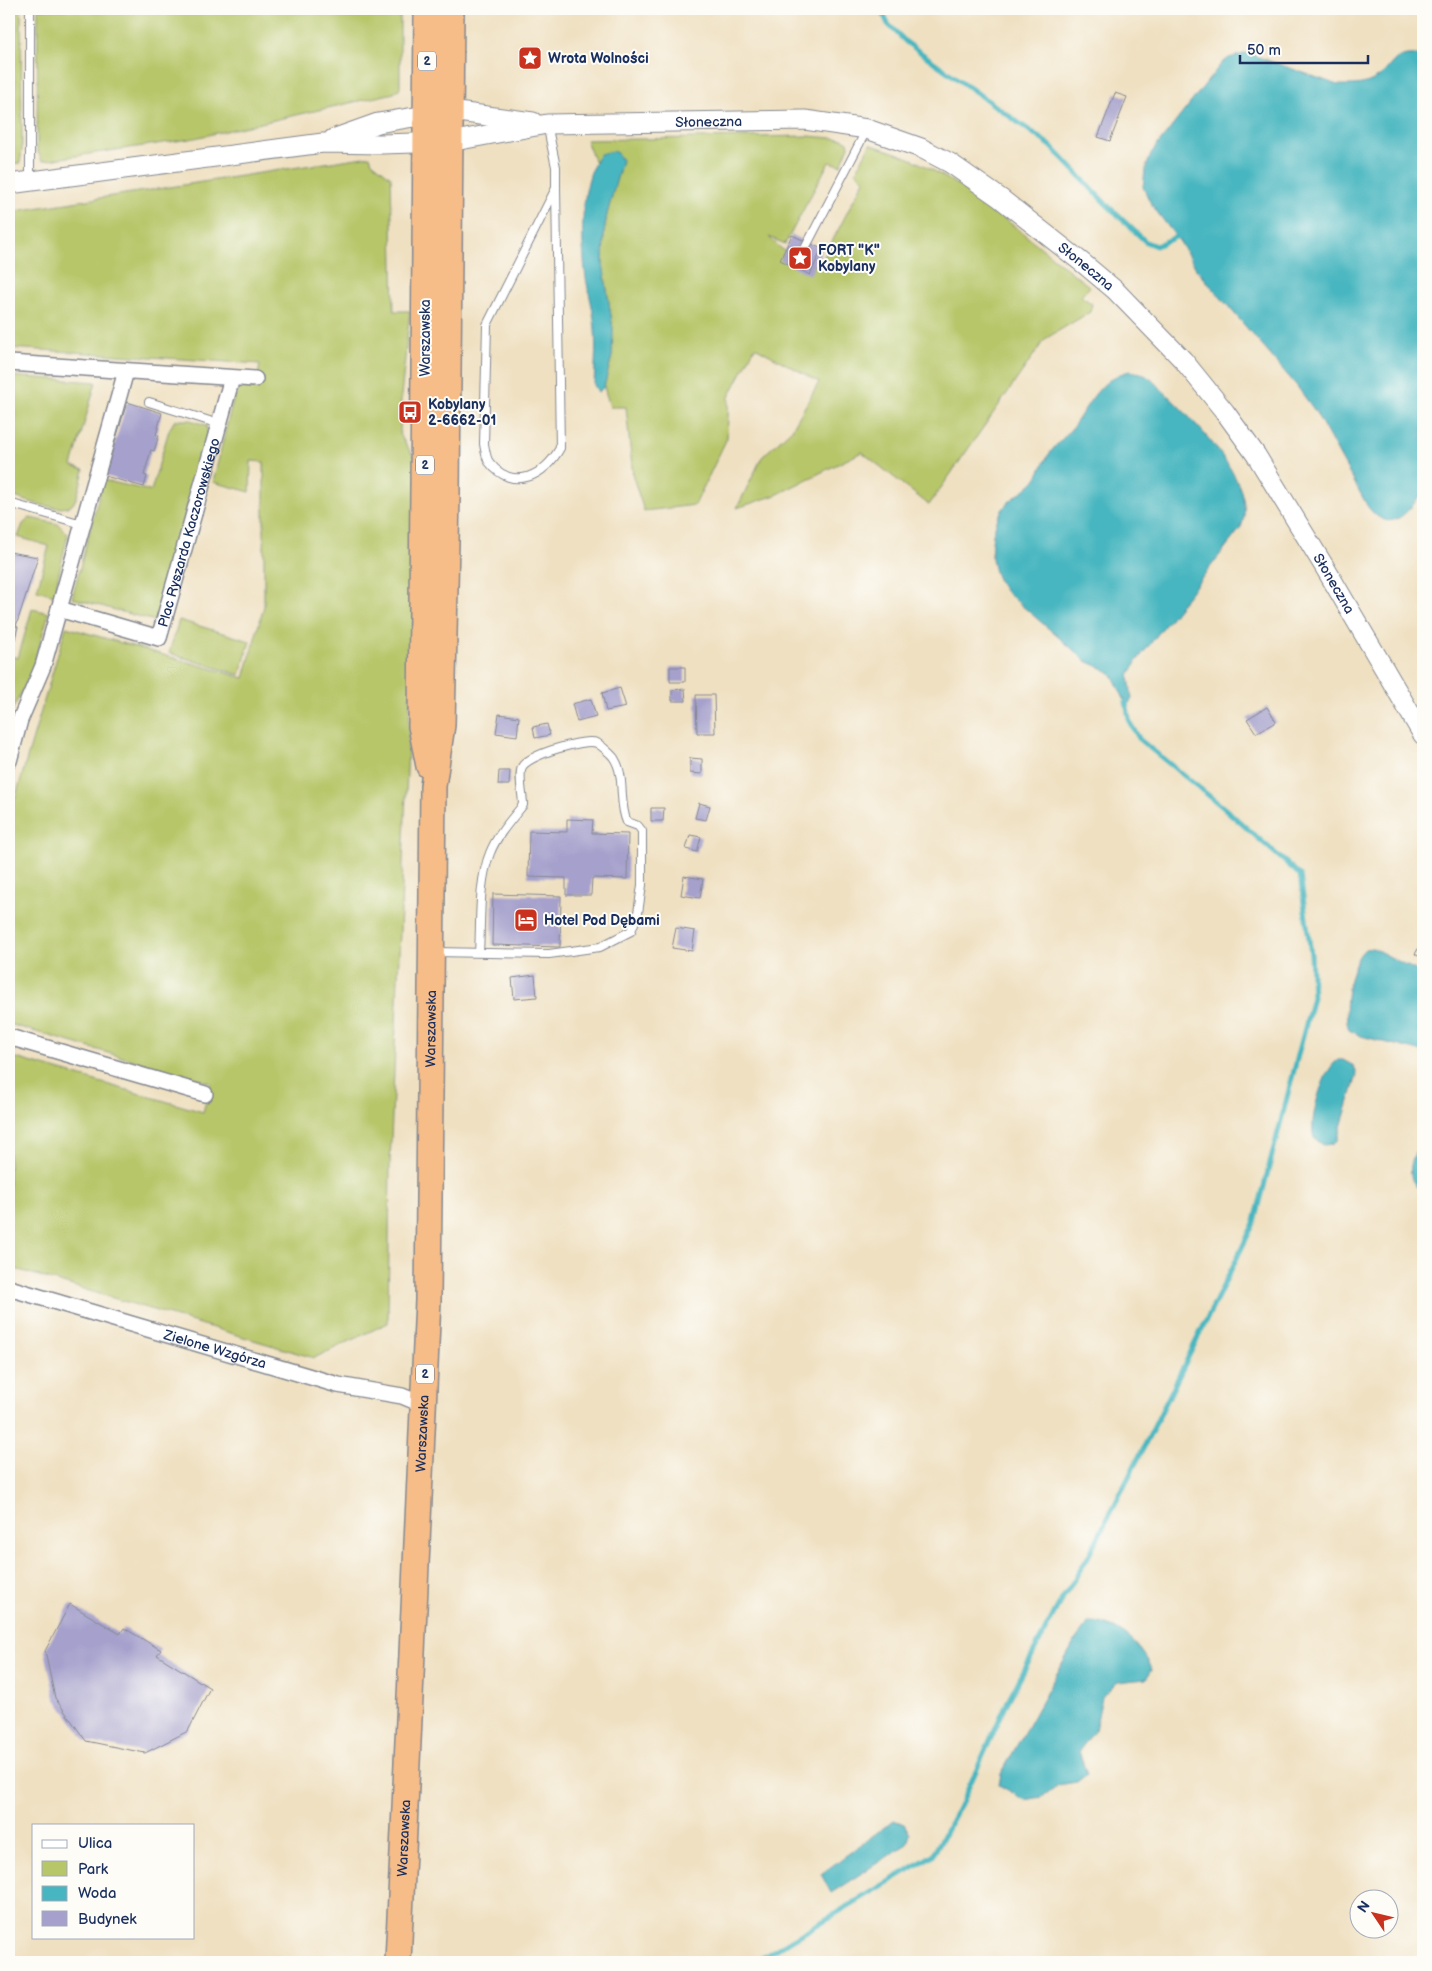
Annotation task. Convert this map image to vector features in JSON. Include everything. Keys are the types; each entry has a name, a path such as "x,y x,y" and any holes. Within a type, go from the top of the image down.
{"highway":[{"name":"Warszawska","path":"398,1962 428,1300 433,786 442,725 447,496 438,112 427,9"},
{"name":"Warszawska","path":"438,112 451,9"}],"street":[{"name":"Słoneczna","path":"323,143 378,123 438,112 547,124 805,120 867,129 921,148 958,168 1000,198 1115,290 1155,329 1225,412 1256,455 1420,724"},
{"name":"Słoneczna","path":"323,143 438,143 547,124"},
{"path":"9,184 323,143"},
{"path":"9,363 255,378"},
{"path":"9,761 20,720 43,666 126,371"},
{"name":"Plac Ryszarda Kaczorowskiego","path":"59,609 159,638 232,378"},
{"path":"9,1037 205,1094"},
{"name":"Zielone Wzgórza","path":"9,1288 338,1386 402,1396 424,1405"}],"lane":[{"path":"30,9 30,182"},
{"path":"547,124 556,167 560,448 552,462 539,473 526,478 510,478 489,461 484,444 487,325 556,188"},
{"path":"800,258 867,129"},
{"path":"149,402 219,424"},
{"path":"9,503 82,524"},
{"path":"430,951 479,954 549,954 600,947 631,931 638,913 642,885 642,831 638,826 627,822 624,814 618,766 613,757 596,743 581,742 529,758 522,768 523,805 500,834 490,853 484,879 479,954"}],"green space":[{"path":"9,9 21,9 22,150 20,163 9,164"},
{"path":"38,9 400,9 400,88 394,93 190,139 42,161 37,150"},
{"path":"808,136 843,139 848,142 849,146 841,165 829,162 785,244 769,237 790,255 806,263 834,267 822,261 864,180 856,172 870,144 911,159 940,174 1006,220 1090,287 1081,296 1092,304 1090,312 1045,339 929,505 862,452 776,495 737,508 762,457 792,429 819,382 755,347 729,397 727,438 695,505 644,511 633,477 626,407 610,407 604,387 612,356 613,329 603,264 604,232 622,160 597,159 595,163 586,140"},
{"path":"370,156 372,162 391,177 394,311 410,311 401,396 400,435 416,460 419,495 390,1163 388,1323 314,1358 9,1267 9,1056 203,1112 211,1083 9,1024 9,819 66,627 244,678 264,606 264,462 251,461 250,492 213,482 233,400 241,387 256,388 260,364 9,348 9,212"},
{"path":"9,376 96,382 72,466 84,470 77,496 73,504 68,507 52,507 32,503 9,495"},
{"path":"175,420 190,420 206,425 208,434 155,621 72,598 103,480 151,491 169,430"},
{"path":"30,518 58,524 68,534 54,595 37,590 49,546 18,537 23,524"},
{"path":"32,609 49,613 30,677 12,710 9,723 9,655 18,658"},
{"path":"179,620 250,641 240,675 169,653"}],"water":[{"path":"1247,53 1338,85 1356,85 1369,82 1380,75 1398,58 1412,55 1423,56 1423,492 1405,514 1391,521 1376,516 1368,507 1315,411 1296,385 1197,270 1180,242 1151,204 1143,187 1145,170 1152,152 1221,64 1229,58"},
{"path":"612,151 617,153 622,160 604,232 603,264 613,329 612,356 604,387 598,392 594,385 595,328 584,264 583,214 588,181 593,167 600,154"},
{"path":"1130,371 1141,373 1151,379 1216,448 1231,469 1241,490 1244,510 1240,529 1136,662 1129,676 1132,699 1129,703 1124,699 1113,676 1104,669 1086,661 1005,591 993,565 992,546 998,518 1004,507 1039,474 1045,460 1072,428 1096,393 1111,379"},
{"path":"1373,948 1423,974 1423,1052 1361,1036 1349,1030 1346,1011 1351,975 1359,955 1365,949"},
{"path":"1338,1060 1343,1060 1354,1066 1357,1075 1337,1140 1333,1144 1323,1145 1314,1138 1313,1120 1322,1084 1332,1065"},
{"path":"1423,1137 1423,1192 1412,1180 1411,1166"},
{"path":"1089,1622 1109,1626 1127,1636 1135,1643 1152,1669 1146,1679 1117,1682 1102,1697 1095,1730 1079,1751 1087,1774 1077,1782 1058,1785 1042,1797 1025,1800 999,1785 1001,1774 1076,1639"},
{"path":"894,1820 904,1824 910,1834 907,1844 831,1893 821,1874"}],"building":[{"path":"1115,93 1127,97 1110,141 1098,137"},
{"path":"792,235 822,249 810,275 780,260"},
{"path":"127,402 162,413 156,435 159,435 154,451 151,450 144,475 147,476 144,487 105,476"},
{"path":"9,552 38,557 16,626 18,627 14,642 9,640"},
{"path":"670,667 685,667 685,682 670,682"},
{"path":"620,688 626,707 606,711 602,693"},
{"path":"685,689 686,701 672,701 672,690"},
{"path":"696,695 714,695 715,733 697,733"},
{"path":"591,699 596,717 577,722 572,704"},
{"path":"1267,707 1276,722 1256,733 1247,719"},
{"path":"499,714 519,717 517,736 496,733"},
{"path":"547,724 550,735 535,738 533,727"},
{"path":"690,758 702,759 702,774 690,773"},
{"path":"499,771 510,771 509,785 498,785"},
{"path":"699,803 710,806 706,820 695,818"},
{"path":"651,808 664,808 663,821 651,821"},
{"path":"567,819 593,820 592,833 628,834 627,879 592,878 591,895 566,895 566,878 528,877 529,831 567,832"},
{"path":"690,835 701,837 697,852 686,849"},
{"path":"684,876 703,879 700,898 681,895"},
{"name":"Hotel Pod Dębami","path":"493,894 561,896 560,947 492,945"},
{"path":"676,928 695,931 692,951 672,948"},
{"path":"1421,944 1423,946 1423,959 1415,954"},
{"path":"535,975 537,997 514,999 512,978"},
{"path":"70,1604 120,1634 124,1628 161,1650 157,1655 210,1688 188,1731 145,1753 86,1741 55,1698 45,1651"}],"waterway":[{"path":"881,9 888,24 906,42 1051,146 1106,204 1146,242 1156,246 1182,234"},
{"path":"755,1962 933,1855 962,1802 1005,1707 1059,1604 1087,1559 1149,1437 1255,1221 1313,997 1311,954 1300,875 1224,808 1140,740 1130,723 1126,702"}],"place":[{"name":"Wrota Wolności","path":"530,58"},
{"name":"FORT \"K\" Kobylany","path":"800,258"},
{"name":"Kobylany 2-6662-01","path":"410,412"},
{"name":"Hotel Pod Dębami","path":"526,920"}]}
